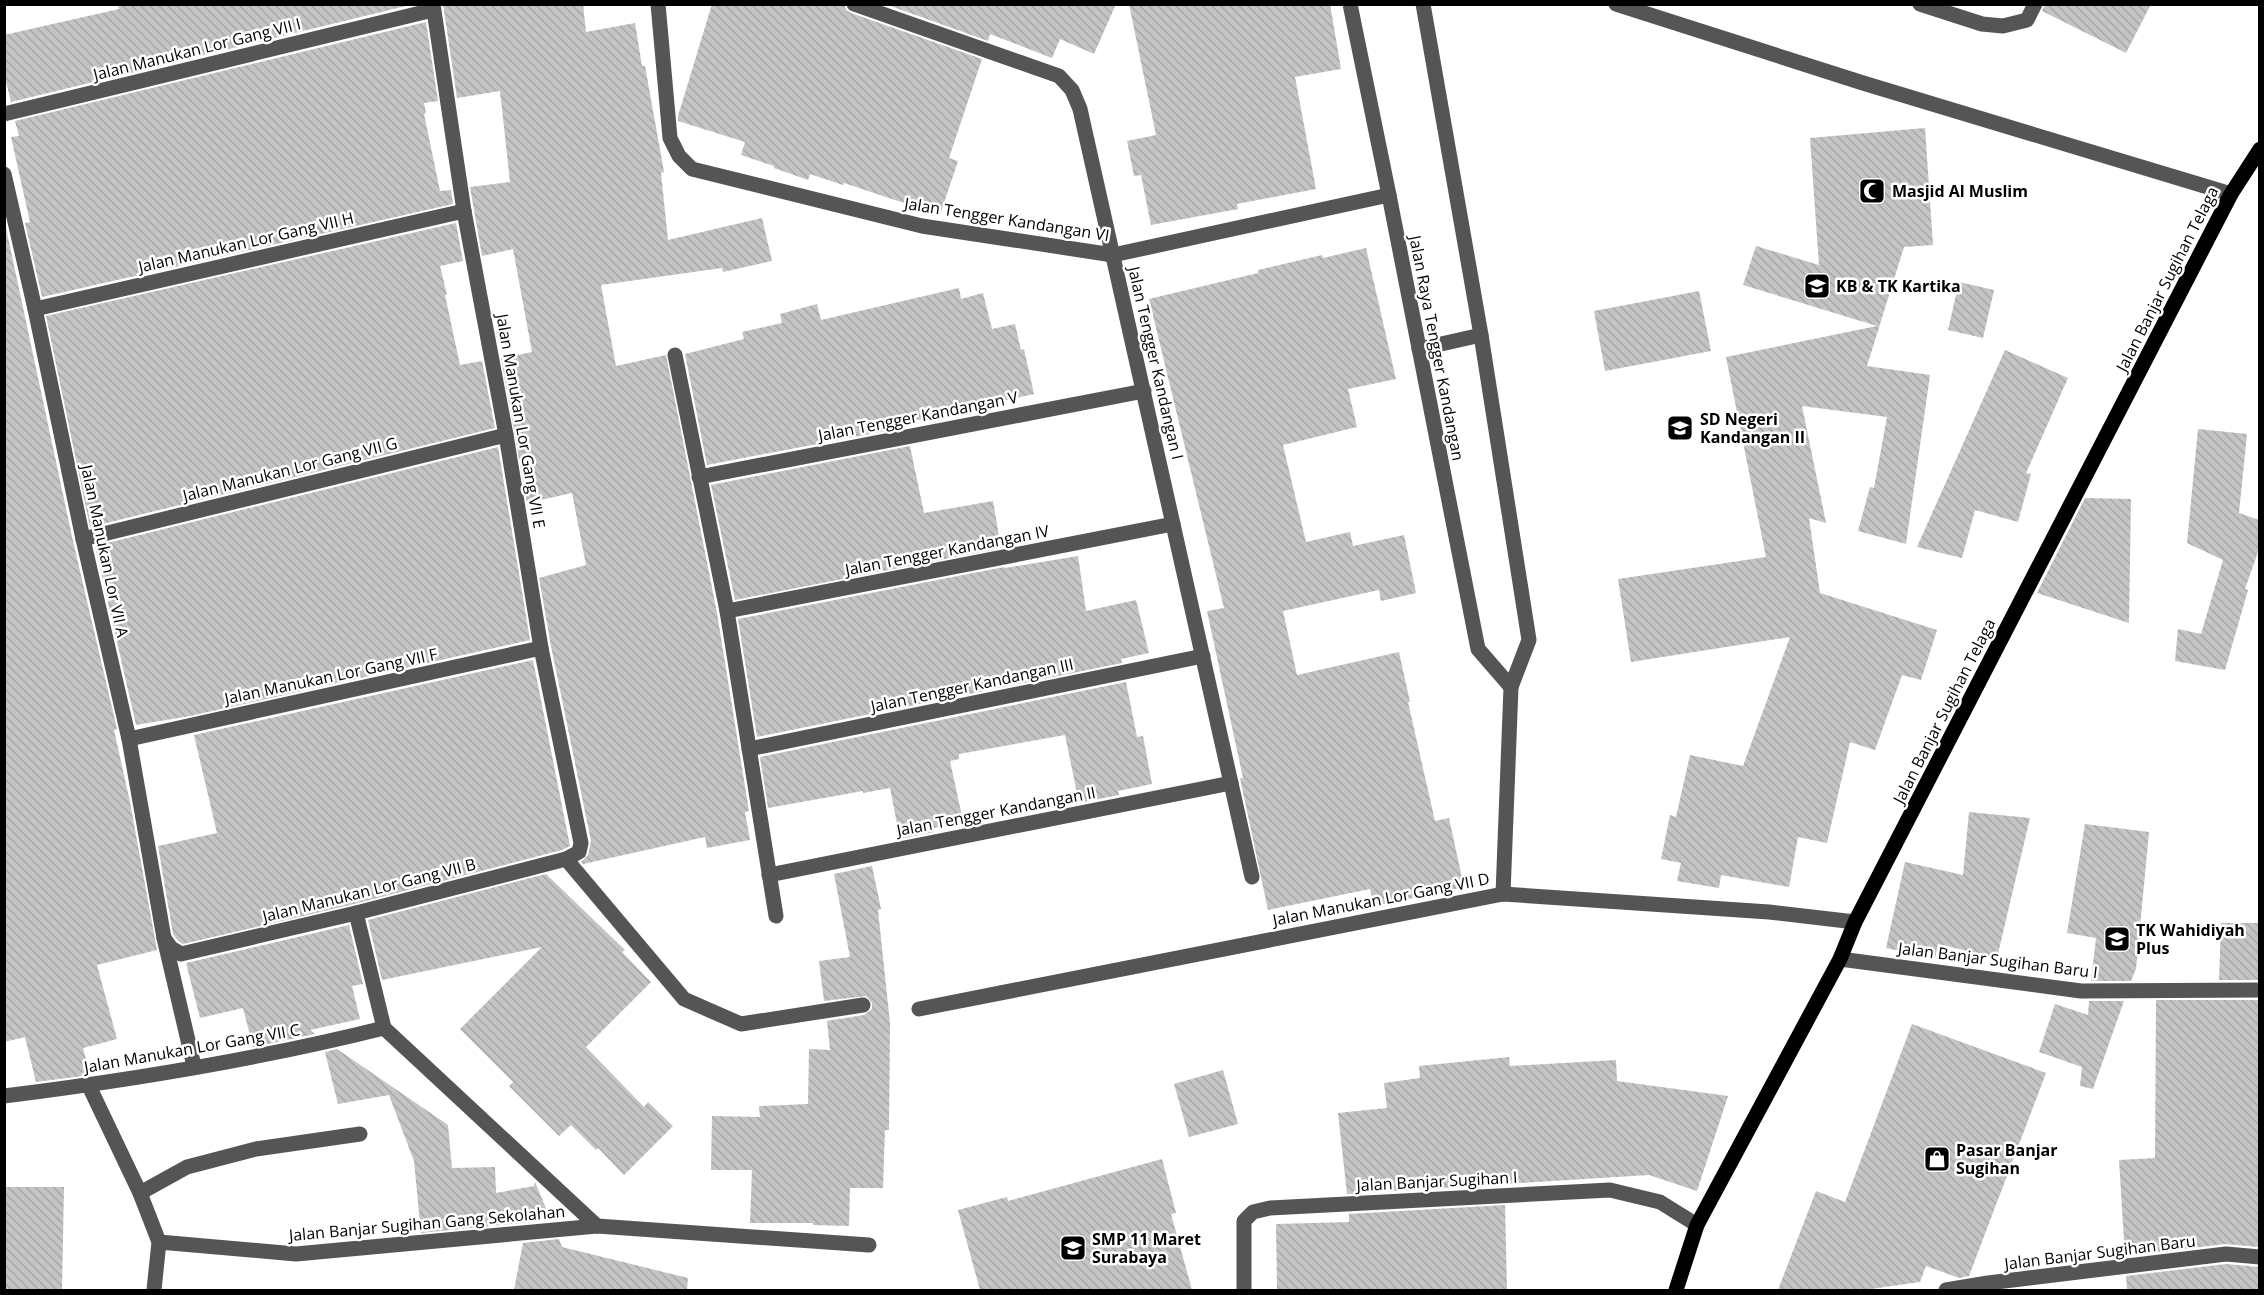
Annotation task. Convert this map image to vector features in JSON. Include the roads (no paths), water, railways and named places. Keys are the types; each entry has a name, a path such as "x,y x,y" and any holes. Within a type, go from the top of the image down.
{"main road":[{"name":"Jalan Banjar Sugihan Telaga","path":"1676,1290 1697,1225 1840,959 1855,922 2231,194 2259,152"}],"street":[{"name":"Jalan Tengger Kandangan VI","path":"658,4 670,138 679,156 692,169 922,226 1113,255 1389,195"},
{"name":"Jalan Tengger Kandangan I","path":"854,4 1059,76 1072,90 1080,109 1252,877"},
{"name":"Jalan Raya Tengger Kandangan","path":"1350,4 1478,649 1511,687"},
{"path":"1423,4 1481,335 1529,640 1511,687 1503,894"},
{"path":"1616,4 1863,83 2231,194"},
{"path":"1920,4 1982,24 2003,26 2027,20 2035,4"},
{"name":"Jalan Manukan Lor Gang VII I","path":"4,114 433,8"},
{"name":"Jalan Manukan Lor Gang VII E","path":"433,8 464,211 506,435 541,648 581,843 579,852 566,859"},
{"name":"Jalan Manukan Lor VII A","path":"4,174 36,309 83,539 129,739 164,938 194,1066"},
{"name":"Jalan Manukan Lor Gang VII H","path":"36,309 464,211"},
{"path":"1419,349 1481,335"},
{"path":"675,355 727,611 776,916"},
{"name":"Jalan Tengger Kandangan V","path":"699,477 1144,391"},
{"name":"Jalan Manukan Lor Gang VII G","path":"83,539 506,435"},
{"name":"Jalan Tengger Kandangan IV","path":"727,611 1173,524"},
{"name":"Jalan Manukan Lor Gang VII F","path":"129,739 541,648"},
{"name":"Jalan Tengger Kandangan III","path":"749,749 1203,656"},
{"name":"Jalan Tengger Kandangan II","path":"769,875 1231,783"},
{"path":"566,859 684,999 741,1024 863,1005"},
{"name":"Jalan Manukan Lor Gang VII B","path":"164,938 171,948 181,954 356,913 566,859"},
{"name":"Jalan Manukan Lor Gang VII D","path":"919,1009 1503,894 1769,912 1855,922"},
{"path":"356,913 384,1028 597,1226"},
{"name":"Jalan Banjar Sugihan Baru I","path":"1840,959 2080,991 2259,990"},
{"name":"Jalan Manukan Lor Gang VII C","path":"4,1096 89,1086 327,1042 384,1028"},
{"path":"89,1086 140,1193 159,1242 154,1290"},
{"path":"140,1193 187,1167 198,1164 256,1149 360,1134"},
{"name":"Jalan Banjar Sugihan I","path":"1244,1290 1244,1221 1253,1212 1270,1208 1610,1190 1660,1202 1697,1225"},
{"name":"Jalan Banjar Sugihan Gang Sekolahan","path":"159,1242 297,1254 597,1226 869,1245"},
{"name":"Jalan Banjar Sugihan Baru","path":"1946,1290 2226,1254 2259,1257"}],"place":[{"name":"Masjid Al Muslim","path":"1872,191"},
{"name":"KB & TK Kartika","path":"1817,286"},
{"name":"SD Negeri Kandangan II","path":"1680,428"},
{"name":"TK Wahidiyah Plus","path":"2117,939"},
{"name":"Pasar Banjar Sugihan","path":"1937,1159"},
{"name":"SMP 11 Maret Surabaya","path":"1073,1248"}]}
